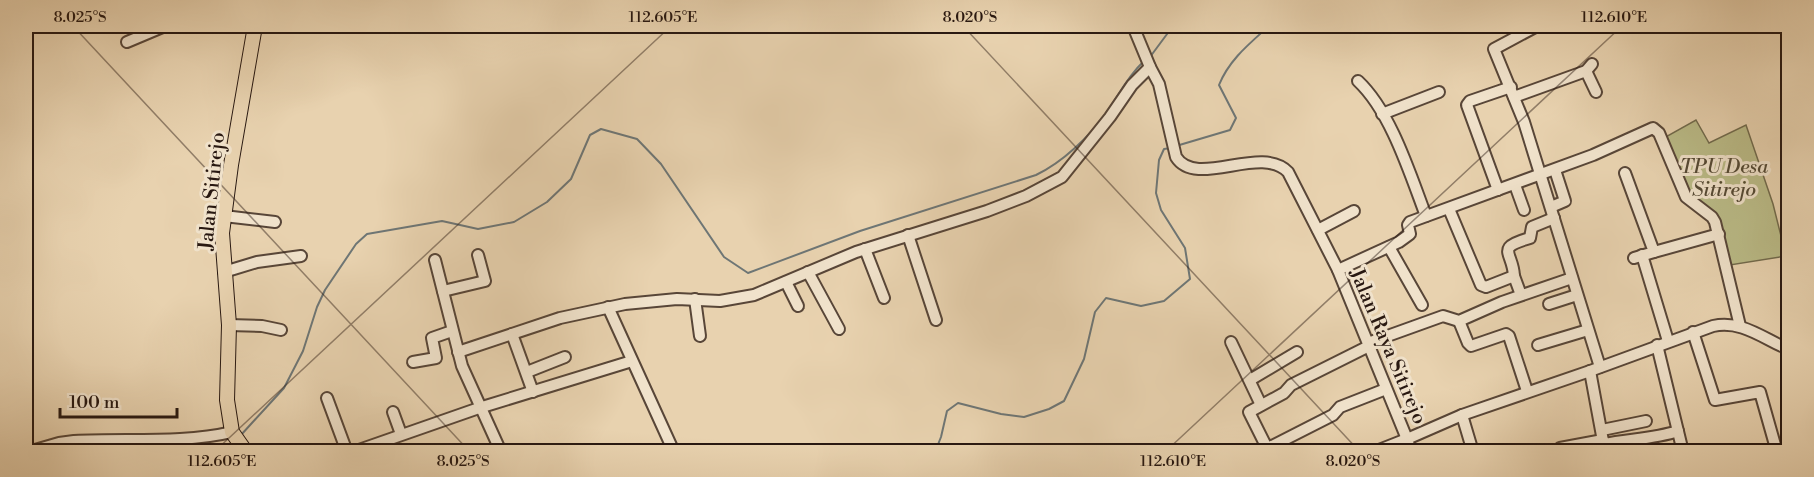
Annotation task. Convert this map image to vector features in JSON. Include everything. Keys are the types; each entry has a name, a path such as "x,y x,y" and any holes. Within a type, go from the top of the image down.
{"main road":[{"name":"Jalan Sitirejo","path":"238,444 227,400 230,325 222,233 234,143 255,26"}],"street":[{"path":"127,42 165,26"},
{"path":"459,352 560,318 608,307 654,300 732,299 754,295 865,249 1026,196 1062,177 1100,130 1148,61 1133,26"},
{"path":"1537,26 1494,49 1512,92 1541,175 1588,330 1603,441"},
{"name":"Jalan Raya Sitirejo","path":"1148,61 1159,84 1176,157 1181,164 1190,168 1209,168 1260,163 1283,168 1296,186 1338,270 1407,439 1462,415 1527,391 1595,369 1693,332 1723,324 1740,326 1788,349"},
{"path":"1497,190 1468,103 1512,92 1589,67 1596,92"},
{"path":"1358,81 1367,89 1382,114 1405,160 1426,216"},
{"path":"1382,114 1439,92"},
{"path":"1338,270 1399,242 1410,234 1408,225 1410,222 1555,170 1649,129 1656,129 1686,197 1712,218 1719,234 1740,326"},
{"path":"1521,295 1507,252 1513,243 1530,238 1532,226 1565,202 1555,170"},
{"path":"1625,173 1654,252"},
{"path":"1515,185 1524,210"},
{"path":"1449,208 1481,285 1486,287 1514,276"},
{"path":"1318,230 1354,211"},
{"path":"224,216 275,222"},
{"path":"1668,341 1638,257 1719,234"},
{"path":"908,235 936,320"},
{"path":"1389,246 1422,305"},
{"path":"865,249 884,297"},
{"path":"443,291 484,281 478,255"},
{"path":"224,272 257,262 301,256"},
{"path":"435,260 462,366 479,408 501,452"},
{"path":"808,272 839,329"},
{"path":"1386,389 1340,407 1336,413 1268,450 1249,412 1284,393 1290,385 1368,345 1443,316 1460,320 1521,295 1572,278"},
{"path":"786,282 798,306"},
{"path":"1549,304 1577,295"},
{"path":"695,299 700,336"},
{"path":"608,307 674,452"},
{"path":"1460,320 1468,343 1472,346 1506,334 1509,336 1527,391"},
{"path":"230,325 262,326 281,330"},
{"path":"1538,345 1588,330"},
{"path":"413,362 436,358 432,338 452,331"},
{"path":"1693,332 1715,400 1760,392 1776,452"},
{"path":"513,334 533,392"},
{"path":"1231,342 1261,405"},
{"path":"1657,345 1683,452"},
{"path":"1250,380 1297,352"},
{"path":"527,372 565,357"},
{"path":"352,452 479,408 632,361"},
{"path":"327,398 347,452"},
{"path":"393,412 401,434"},
{"path":"1462,415 1473,452"},
{"path":"1603,441 1646,421"},
{"path":"1560,448 1663,435 1678,431"},
{"path":"28,452 52,444 74,441 210,438 238,444"},
{"path":"1374,452 1407,439 1411,452"}],"green space":[{"name":"TPU Desa Sitirejo","path":"1696,120 1709,143 1746,125 1773,204 1786,256 1730,265 1719,221 1691,199 1662,139"}],"waterway":[{"path":"1150,57 1173,26"},
{"path":"1176,146 1230,130 1236,118 1219,85 1234,60 1269,26"},
{"path":"241,435 284,388 303,351 325,290 356,244 367,234 442,221 478,229 514,222 547,202 571,179 590,135 601,129 637,139 661,164 724,257 748,273 860,231 1046,170 1084,139 1143,62"},
{"path":"935,452 947,411 958,403 1001,414 1024,417 1049,409 1064,401 1084,359 1095,312 1106,298 1141,306 1164,301 1190,279 1185,248 1161,210 1156,193 1159,160 1164,149 1171,148"},
{"path":"224,452 233,443"}]}
